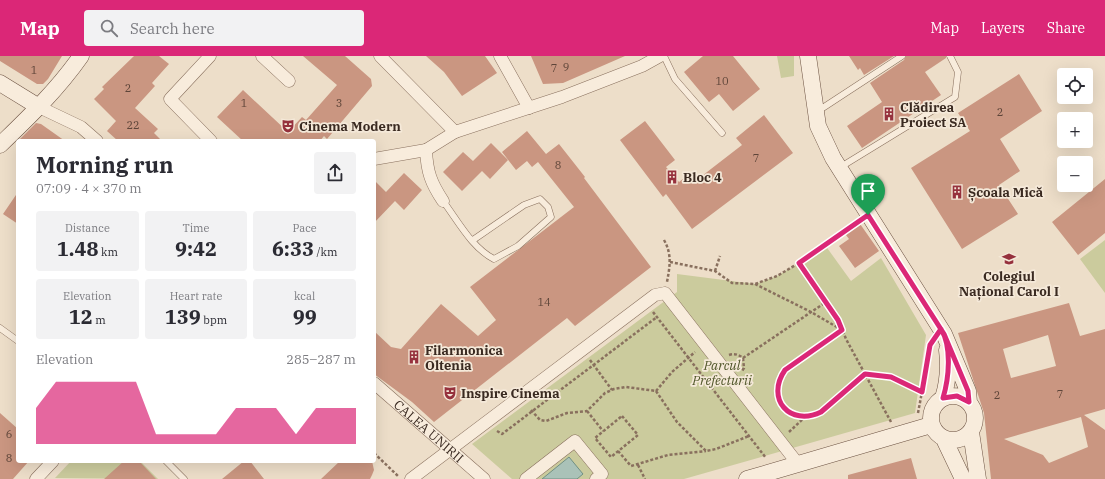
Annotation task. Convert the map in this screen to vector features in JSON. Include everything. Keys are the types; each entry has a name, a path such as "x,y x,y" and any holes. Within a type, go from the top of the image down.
{"street":[{"path":"0,145 40,106 69,73 81,56"},
{"path":"209,139 170,99 210,56"},
{"path":"262,56 289,81"},
{"path":"380,56 455,132"},
{"path":"500,56 529,108"},
{"path":"376,159 426,150 455,132 529,108 635,68 660,56"},
{"path":"808,56 815,113 822,137 868,215 942,331 968,391 969,402 975,411 975,422 971,432 978,479"},
{"path":"0,83 81,127 95,139"},
{"path":"426,150 426,166 432,184 444,201"},
{"path":"411,479 519,396 655,295 665,293 798,464"},
{"path":"942,331 949,361 943,398"},
{"name":"CALEA UNIRII","path":"376,385 484,479"},
{"path":"969,402 957,396 943,398 937,402 932,409 930,417 931,425 938,436 944,439 959,440 971,432"},
{"path":"747,479 931,425"},
{"path":"944,439 963,479"},
{"path":"526,479 575,441 602,474 596,479"},
{"path":"36,479 51,463"}],"lane":[{"path":"664,56 676,79 722,133"},
{"path":"815,113 902,56"},
{"path":"839,168 956,97 958,72 950,56"},
{"path":"444,201 472,240 483,254 494,259 518,246 551,217 548,207 540,199 524,205 472,240"},
{"path":"0,328 16,340"},
{"path":"168,463 184,479"}],"path":[{"path":"670,262 715,271 732,283 754,284 777,276 799,263 868,215"},
{"path":"664,240 669,250 670,262 665,293"},
{"path":"715,271 720,256"},
{"path":"799,263 838,320 891,423"},
{"path":"754,284 811,312 842,330"},
{"path":"646,302 766,458 789,451"},
{"path":"743,358 826,302"},
{"path":"488,420 500,434 502,434 657,317"},
{"path":"842,330 785,370 779,378 777,386 780,403 791,413 806,416 821,412 865,374 891,377 922,392"},
{"path":"918,416 930,345 942,331"},
{"path":"656,391 667,377 706,344"},
{"path":"582,349 612,390"},
{"path":"519,396 540,420 546,421 567,413 587,411 605,393 612,390 626,388 656,391"},
{"path":"656,391 677,422 706,451"},
{"path":"587,411 603,432"},
{"path":"622,416 638,435 611,457 595,438 603,432 622,416"},
{"path":"780,440 806,416"},
{"path":"884,425 898,421"},
{"path":"618,451 631,466 668,456 716,449 748,436"},
{"path":"376,455 402,479"},
{"path":"638,465 645,479"}],"green space":[{"path":"777,56 794,56 794,76 781,78"},
{"path":"1105,240 1105,293 1080,259"},
{"name":"Parcul Prefecturii","path":"825,245 851,281 881,258 926,335 915,413 684,479 512,479 472,444 677,292 677,274 755,284 777,276"},
{"path":"69,463 142,463 158,479 55,478"}],"shaded area":[{"path":"569,457 583,474 577,479 542,479"}],"building":[{"path":"0,56 62,56 48,79 43,84 37,84 0,61"},
{"path":"134,56 159,56 169,64 152,83 155,86 135,108 158,129 154,133 160,139 116,139 107,131 116,121 94,99 104,89 102,87"},
{"path":"303,56 345,56 371,79 372,86 327,139 324,136 322,139 241,139 217,117 243,90 288,132 302,117 306,120 337,85"},
{"path":"426,56 485,56 497,73 462,96 444,72"},
{"path":"531,56 625,56 563,83 543,84"},
{"path":"703,56 733,56 760,89 733,111 719,94 709,102 684,72"},
{"path":"849,56 894,56 864,75 860,68 858,70"},
{"name":"Clădirea Proiect SA","path":"906,56 946,56 946,58 925,72 941,95 862,148 847,126 882,102 870,83 904,60"},
{"path":"1019,74 1042,111 1000,139 1020,171 999,185 1018,214 962,249 911,168 970,131 958,113"},
{"name":"Bloc 4","path":"764,115 793,153 692,229 666,194 663,197 620,140 645,121 675,160 666,167 679,182 692,172 698,179 742,145 736,138"},
{"path":"36,123 41,124 62,139 20,139"},
{"path":"527,131 546,154 559,144 651,267 575,326 567,318 434,422 412,402 376,375 376,333 391,347 401,349 441,304 478,336 496,320 470,287 574,207 538,162 532,167 527,161 516,170 502,152"},
{"path":"491,143 508,160 490,179 482,171 462,191 443,172 463,152 473,161"},
{"path":"404,173 422,190 404,210 395,201 376,221 376,182 386,192"},
{"path":"1105,179 1105,233 1078,255 1052,222 1089,192 1093,192 1093,189"},
{"path":"16,195 16,223 3,214"},
{"path":"858,221 879,251 855,268 839,246 849,239 843,231"},
{"path":"1069,303 1080,336 1105,329 1105,409 1084,415 1105,430 1105,479 991,479 984,413 958,333","holes":["1048,335 1056,366 1011,378 1003,349","1081,417 1088,447 1049,463 1043,455 1004,439"]},
{"path":"0,413 16,427 16,463 27,463 13,479 0,479"},
{"path":"911,458 917,479 848,479 848,475"},
{"path":"122,463 141,463 156,479 104,479"},
{"path":"242,463 252,463 264,479 222,479"},
{"path":"338,463 372,463 374,470 370,479 321,479"}],"place":[{"name":"Clădirea Proiect SA","path":"889,114"},
{"name":"Cinema Modern","path":"288,126"},
{"name":"Bloc 4","path":"672,177"},
{"name":"Școala Mică","path":"957,192"},
{"name":"Colegiul Național Carol I","path":"1009,259"},
{"name":"Filarmonica Oltenia","path":"414,357"},
{"name":"Inspire Cinema","path":"450,393"}],"route":[{"path":"868,215 799,263 838,320 842,330 785,370 779,378 777,386 780,403 784,409 791,413 806,416 814,415 821,412 865,374 891,377 922,392 930,345 941,329 944,334 949,361 946,389 943,398 957,396 969,402 968,391 944,334 893,252 868,215"}]}
